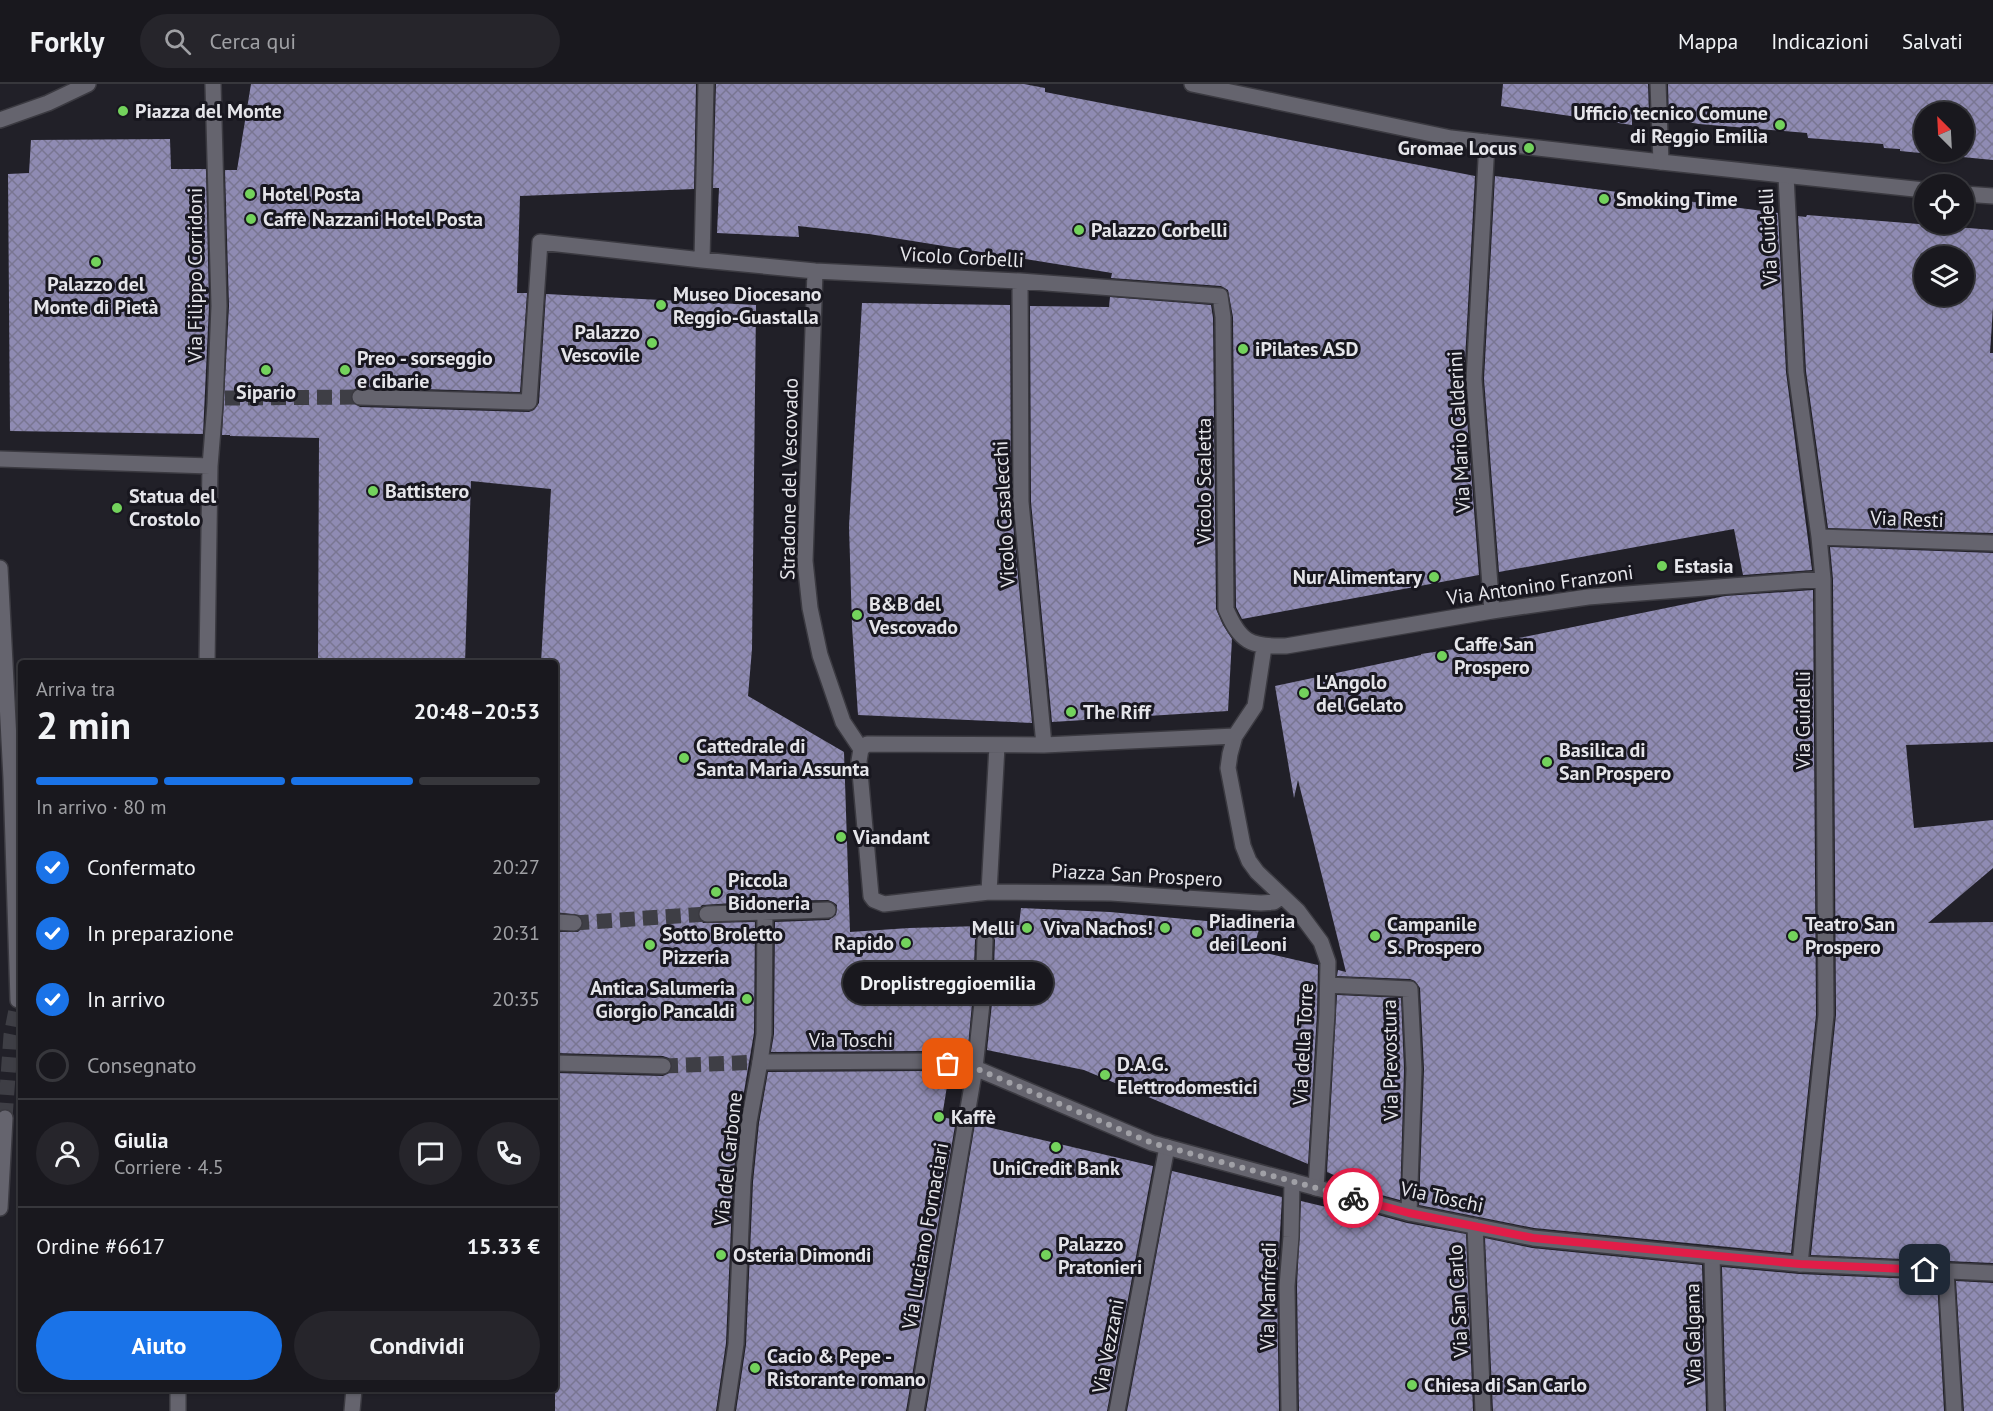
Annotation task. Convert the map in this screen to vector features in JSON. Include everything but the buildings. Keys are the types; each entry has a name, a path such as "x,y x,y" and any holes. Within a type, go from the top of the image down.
{"street":[{"path":"0,120 48,103 88,84"},
{"name":"Via Filippo Corridoni","path":"207,660 210,466 220,401 213,84"},
{"path":"702,260 706,84"},
{"path":"1192,84 1451,138 1914,189"},
{"path":"1658,84 1661,162"},
{"name":"Via Mario Calderini","path":"1486,142 1474,379 1492,611"},
{"name":"Via Guidelli","path":"1786,176 1796,372 1823,579 1826,1015 1800,1264"},
{"path":"1974,195 1993,196"},
{"name":"Vicolo Corbelli","path":"360,397 529,402 540,242 815,271 1020,281 1220,296"},
{"name":"Stradone del Vescovado","path":"815,271 805,561 810,608 820,655 843,722 861,748"},
{"name":"Vicolo Casalecchi","path":"1020,281 1021,502 1044,745"},
{"name":"Vicolo Scaletta","path":"1220,296 1223,317 1226,609 1234,629 1241,637 1264,647"},
{"path":"0,459 210,466"},
{"name":"Via Resti","path":"1819,537 1993,543"},
{"path":"0,578 5,777 18,1000"},
{"name":"Via Antonino Franzoni","path":"1264,647 1286,646 1588,597 1823,579"},
{"name":"Piazza San Prospero","path":"1264,647 1255,706 1235,736 1228,768 1242,846 1257,872 1298,911"},
{"path":"861,748 875,743 997,746 1235,736"},
{"path":"988,891 997,746"},
{"name":"Piazza San Prospero","path":"861,748 859,761 869,890 874,900 884,904 988,891 1111,893 1261,903 1274,902 1281,897"},
{"path":"707,914 828,910"},
{"name":"Via del Carbone","path":"726,1411 736,1344 743,1180 749,1122 764,1034 765,911"},
{"name":"Via della Torre","path":"1298,911 1321,942 1328,962 1316,1188"},
{"path":"558,922 574,923"},
{"name":"Via Luciano Fornaciari","path":"916,1411 975,1068 984,994 985,940"},
{"name":"Via Prevostura","path":"1328,985 1410,989 1414,1069 1409,1213"},
{"name":"Via Toschi","path":"760,1062 929,1061 975,1068 1167,1147 1409,1213 1533,1238 1800,1264 1993,1273"},
{"path":"558,1063 663,1066"},
{"path":"0,1208 4,1118"},
{"name":"Via Vezzani","path":"1117,1411 1167,1147"},
{"name":"Via Manfredi","path":"1289,1411 1287,1286 1292,1181"},
{"name":"Via San Carlo","path":"1475,1226 1484,1411"},
{"name":"Via Galgana","path":"1712,1256 1716,1411"},
{"path":"1946,1272 1954,1411"},
{"path":"178,1392 178,1411"},
{"path":"352,1411 354,1392"}],"tunnel":[{"path":"225,398 360,397"},
{"path":"574,923 707,914"},
{"path":"5,1118 11,1035 18,1000"},
{"path":"663,1066 760,1062"}],"way so far":[{"path":"948,1064 975,1068 1152,1143 1353,1198"}],"place":[{"name":"Piazza del Monte","path":"123,111"},
{"name":"Ufficio tecnico Comune di Reggio Emilia","path":"1780,125"},
{"name":"Gromae Locus","path":"1529,148"},
{"name":"Hotel Posta","path":"250,194"},
{"name":"Smoking Time","path":"1604,199"},
{"name":"Caffè Nazzani Hotel Posta","path":"251,219"},
{"name":"Palazzo Corbelli","path":"1079,230"},
{"name":"Palazzo del Monte di Pietà","path":"96,262"},
{"name":"Museo Diocesano Reggio-Guastalla","path":"661,305"},
{"name":"Palazzo Vescovile","path":"652,343"},
{"name":"iPilates ASD","path":"1243,349"},
{"name":"Sipario","path":"266,370"},
{"name":"Preo - sorseggio e cibarie","path":"345,370"},
{"name":"Battistero","path":"373,491"},
{"name":"Statua del Crostolo","path":"117,508"},
{"name":"Estasia","path":"1662,566"},
{"name":"Nur Alimentary","path":"1434,577"},
{"name":"B&B del Vescovado","path":"857,615"},
{"name":"Caffe San Prospero","path":"1442,656"},
{"name":"L'Angolo del Gelato","path":"1304,693"},
{"name":"The Riff","path":"1071,712"},
{"name":"Cattedrale di Santa Maria Assunta","path":"684,758"},
{"name":"Basilica di San Prospero","path":"1547,762"},
{"name":"Viandant","path":"841,837"},
{"name":"Piccola Bidoneria","path":"716,892"},
{"name":"Melli","path":"1027,928"},
{"name":"Viva Nachos!","path":"1165,928"},
{"name":"Piadineria dei Leoni","path":"1197,932"},
{"name":"Campanile S. Prospero","path":"1375,936"},
{"name":"Teatro San Prospero","path":"1793,936"},
{"name":"Rapido","path":"906,943"},
{"name":"Sotto Broletto Pizzeria","path":"650,945"},
{"name":"Antica Salumeria Giorgio Pancaldi","path":"747,999"},
{"name":"Droplistreggioemilia","path":"948,1064"},
{"name":"D.A.G. Elettrodomestici","path":"1105,1075"},
{"name":"Kaffè","path":"939,1117"},
{"name":"UniCredit Bank","path":"1056,1147"},
{"name":"Osteria Dimondi","path":"721,1255"},
{"name":"Palazzo Pratonieri","path":"1046,1255"},
{"name":"Cacio & Pepe - Ristorante romano","path":"755,1368"},
{"name":"Chiesa di San Carlo","path":"1412,1385"}],"route":[{"path":"1353,1198 1409,1213 1533,1238 1800,1264 1925,1270"}]}
